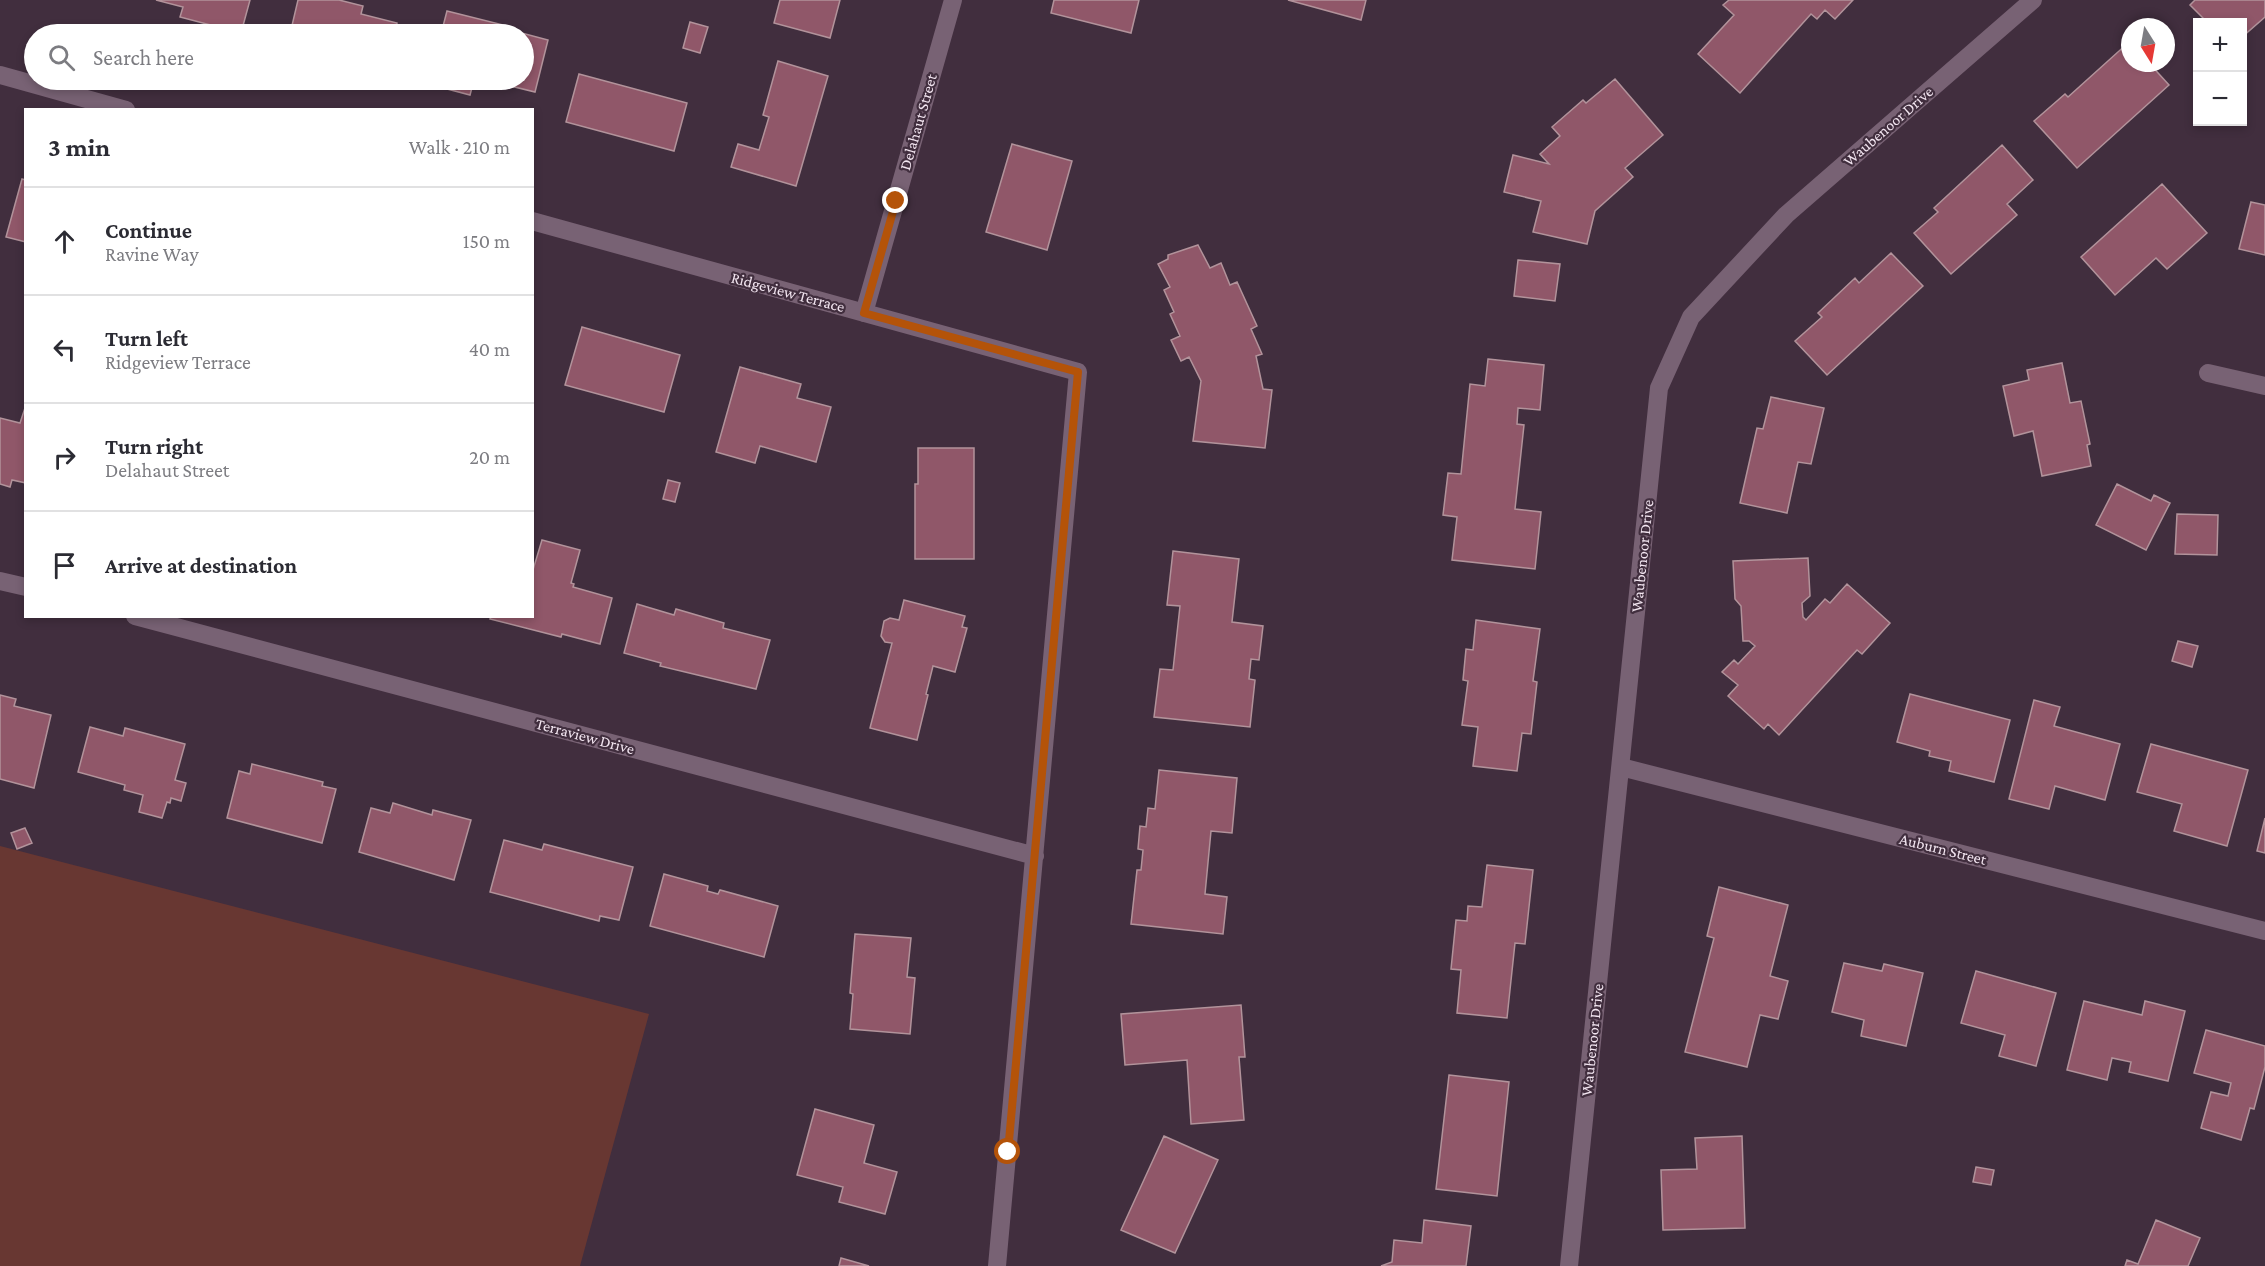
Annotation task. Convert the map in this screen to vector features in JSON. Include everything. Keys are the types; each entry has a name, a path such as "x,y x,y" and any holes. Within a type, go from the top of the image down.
{"street":[{"name":"Delahaut Street","path":"864,313 953,0"},
{"name":"Waubenoor Drive","path":"1569,1266 1659,388 1691,317 1786,215 2033,0"},
{"path":"0,75 24,82"},
{"path":"54,90 119,108"},
{"name":"Ridgeview Terrace","path":"534,223 1078,372 1035,856"},
{"path":"2208,373 2265,386"},
{"path":"0,581 24,587"},
{"name":"Terraview Drive","path":"142,618 1035,856"},
{"name":"Auburn Street","path":"1621,767 2265,931"},
{"path":"997,1266 1035,856"}],"shaded area":[{"path":"0,846 649,1014 580,1266 0,1266"}],"building":[{"path":"156,0 250,0 243,24 207,24 180,17 183,7"},
{"path":"298,0 339,0 363,6 361,14 397,23 397,24 292,24"},
{"path":"780,0 840,0 830,38 774,23"},
{"path":"1054,0 1139,0 1131,33 1051,13"},
{"path":"1288,0 1366,0 1361,20"},
{"path":"1729,0 1853,0 1835,19 1825,10 1817,19 1811,14 1740,93 1698,54 1734,15 1723,5"},
{"path":"2195,0 2265,0 2265,17 2247,33 2247,18 2203,18 2190,5"},
{"path":"447,11 499,24 444,24"},
{"path":"690,22 708,27 700,53 683,48"},
{"path":"534,36 548,40 535,92 527,90 534,90"},
{"path":"2121,49 2121,72 2157,72 2169,85 2077,168 2034,121 2065,94 2068,97"},
{"path":"778,61 828,76 796,186 731,167 738,144 759,150 769,117 763,115"},
{"path":"579,74 687,103 674,151 566,122"},
{"path":"1615,79 1663,135 1625,168 1633,177 1595,211 1587,244 1533,232 1541,201 1504,192 1513,155 1549,164 1540,154 1560,136 1552,127 1583,100 1586,103"},
{"path":"451,90 471,90 470,95"},
{"path":"1012,144 1072,161 1047,250 986,232"},
{"path":"2002,145 2033,180 2007,204 2017,215 1951,274 1914,233 1938,212 1934,208"},
{"path":"22,179 24,180 24,242 6,237"},
{"path":"2162,184 2207,233 2167,269 2156,258 2115,295 2081,257"},
{"path":"2251,202 2265,205 2265,255 2239,249"},
{"path":"1198,245 1210,268 1221,263 1230,285 1237,282 1257,326 1251,329 1262,354 1256,356 1263,389 1272,390 1265,448 1193,441 1201,381 1189,357 1181,361 1171,340 1180,336 1170,314 1174,312 1164,290 1170,287 1158,264 1168,259 1168,255"},
{"path":"1891,253 1923,286 1827,375 1795,341 1822,317 1818,313 1855,278 1859,283"},
{"path":"1518,260 1560,264 1555,301 1514,296"},
{"path":"582,327 680,355 664,412 565,385"},
{"path":"1488,359 1544,365 1540,410 1518,408 1517,424 1524,425 1515,509 1541,512 1535,569 1452,560 1457,517 1443,515 1448,473 1461,474 1470,384 1485,386"},
{"path":"2062,363 2070,403 2081,401 2090,444 2087,445 2091,466 2042,476 2033,431 2014,436 2003,386 2029,380 2027,370"},
{"path":"740,367 801,384 797,398 831,407 816,462 760,446 755,463 716,452"},
{"path":"1771,397 1824,408 1811,464 1798,462 1787,513 1740,503 1757,428 1763,429"},
{"path":"24,411 24,483 12,480 10,487 0,484 0,418 20,423"},
{"path":"918,448 974,448 974,559 915,559 915,484 918,484"},
{"path":"668,480 680,483 675,502 663,499"},
{"path":"2117,484 2151,501 2154,495 2170,503 2146,550 2096,525"},
{"path":"2177,514 2218,515 2217,555 2175,554"},
{"path":"542,540 580,550 571,583 574,584 573,587 612,598 600,644 562,634 561,637 490,619 534,618 534,566"},
{"path":"1173,551 1239,559 1232,622 1263,626 1259,660 1251,659 1249,679 1255,680 1250,727 1154,717 1160,669 1173,670 1180,606 1167,605"},
{"path":"1808,558 1810,596 1802,603 1803,617 1806,620 1825,599 1830,603 1847,584 1890,623 1862,654 1857,650 1779,735 1768,724 1764,729 1728,696 1738,685 1722,672 1734,660 1738,664 1755,646 1749,641 1743,641 1741,606 1735,599 1733,561"},
{"path":"904,600 965,616 962,627 967,628 955,672 933,666 917,740 870,728 892,643 885,642 881,636 884,621 890,618 899,620"},
{"path":"637,604 674,615 676,609 724,623 723,628 770,640 756,689 660,666 661,663 624,653"},
{"path":"1476,620 1540,629 1533,681 1537,682 1531,734 1522,733 1517,771 1473,766 1478,727 1462,725 1468,681 1463,680 1466,649 1473,650"},
{"path":"2178,641 2198,646 2192,667 2172,661"},
{"path":"1910,694 2010,720 1994,782 1949,771 1951,761 1929,756 1930,751 1897,742"},
{"path":"0,695 16,699 14,706 51,715 34,788 0,779"},
{"path":"2034,700 2060,707 2054,726 2120,744 2105,800 2055,786 2049,809 2009,799"},
{"path":"90,727 123,736 125,728 185,744 175,780 186,783 181,801 171,798 170,803 167,802 162,818 139,812 143,795 124,790 125,785 78,772"},
{"path":"2151,744 2248,770 2227,846 2174,831 2182,804 2137,792"},
{"path":"252,764 323,782 322,786 336,789 322,843 227,818 239,771 250,774"},
{"path":"1159,770 1237,778 1232,833 1211,831 1205,894 1227,897 1223,934 1131,924 1137,870 1141,870 1143,850 1138,849 1140,826 1146,827 1148,808 1155,809"},
{"path":"393,803 432,815 433,810 471,820 454,880 359,852 371,808 390,813"},
{"path":"2265,818 2265,853 2257,851"},
{"path":"25,828 32,843 17,849 11,833"},
{"path":"504,840 542,850 544,844 633,867 619,920 600,916 599,921 490,892"},
{"path":"1487,865 1533,870 1525,944 1515,943 1507,1018 1457,1013 1461,970 1451,969 1456,920 1467,921 1468,906 1482,907"},
{"path":"664,874 708,886 707,891 718,894 720,890 778,906 764,957 650,926"},
{"path":"1719,887 1788,905 1770,976 1788,981 1778,1019 1760,1015 1747,1067 1685,1052 1714,938 1707,936"},
{"path":"855,934 911,938 907,977 915,978 910,1034 850,1029 853,994 850,993"},
{"path":"1844,963 1882,971 1884,964 1923,973 1906,1046 1861,1036 1864,1020 1832,1012"},
{"path":"1976,971 2056,993 2036,1066 1999,1056 2005,1035 1961,1023"},
{"path":"2084,1001 2142,1015 2145,1001 2185,1011 2168,1081 2129,1072 2131,1062 2112,1058 2107,1080 2067,1070"},
{"path":"1241,1005 1245,1057 1239,1057 1244,1120 1191,1124 1187,1060 1125,1065 1121,1014"},
{"path":"2206,1030 2265,1046 2265,1067 2254,1109 2250,1108 2241,1140 2201,1128 2211,1092 2228,1096 2231,1083 2194,1073"},
{"path":"1449,1075 1509,1082 1497,1196 1436,1189"},
{"path":"815,1109 874,1125 864,1163 897,1172 885,1214 839,1202 843,1187 797,1175"},
{"path":"1164,1136 1218,1160 1175,1253 1121,1230"},
{"path":"1742,1136 1745,1228 1663,1230 1661,1170 1697,1169 1695,1138"},
{"path":"1976,1167 1994,1170 1991,1185 1973,1182"},
{"path":"1424,1220 1471,1226 1466,1266 1381,1266 1392,1262 1394,1240 1422,1243"},
{"path":"2156,1220 2200,1238 2188,1266 2125,1266 2127,1260 2138,1264"},
{"path":"841,1258 869,1266 839,1266"}],"route":[{"path":"896,201 864,313 1078,372 1008,1152"}]}
